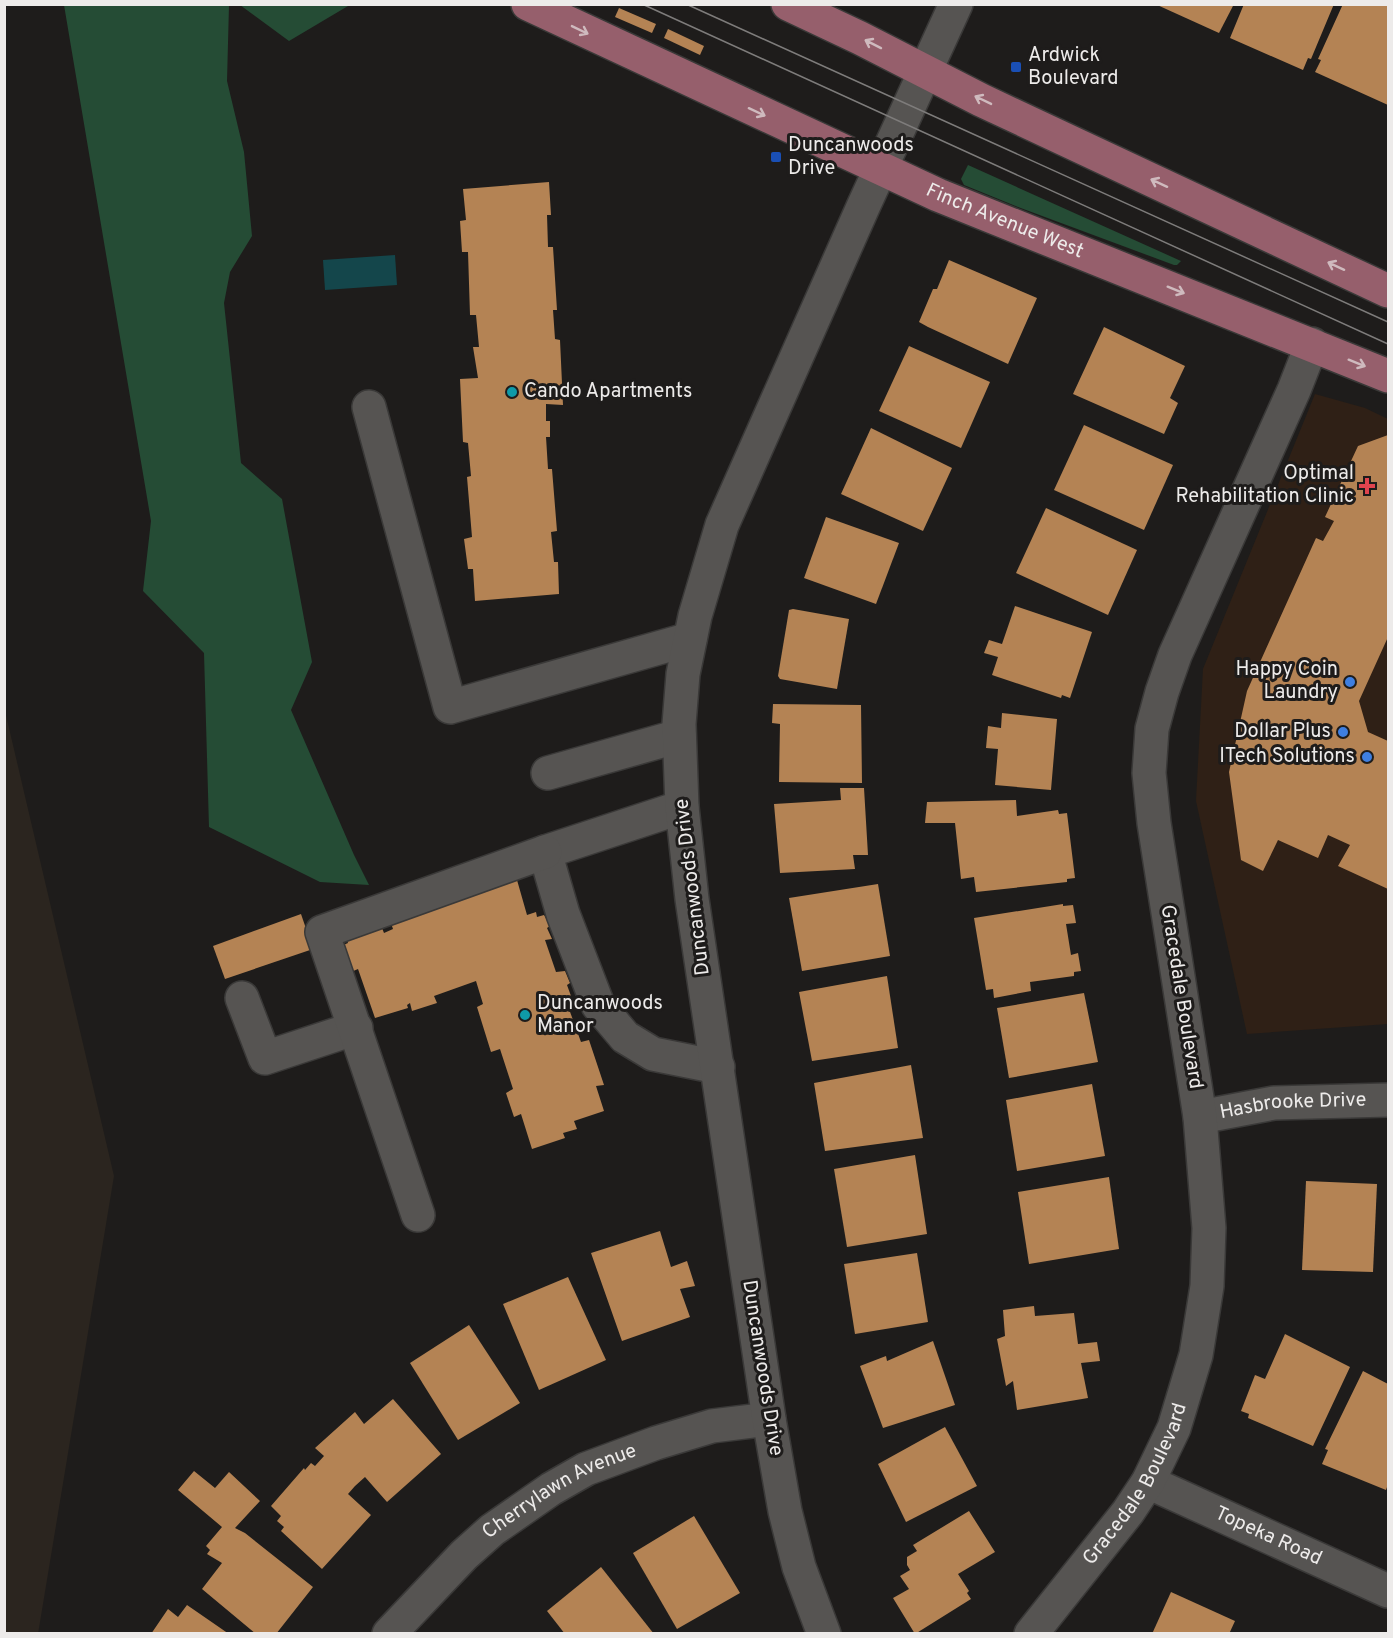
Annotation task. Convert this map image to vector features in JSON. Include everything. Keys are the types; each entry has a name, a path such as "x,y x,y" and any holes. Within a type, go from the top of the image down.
{"main road":[{"name":"Finch Avenue West","path":"528,4 633,55 938,195 1389,376"},
{"path":"788,4 981,100 1389,291"}],"street":[{"path":"882,168 956,4"},
{"name":"Duncanwoods Drive","path":"824,1634 799,1567 785,1511 769,1419 692,899 682,807 680,736 683,674 695,616 722,525 882,168"},
{"name":"Gracedale Boulevard","path":"1031,1634 1128,1512 1148,1482 1174,1428 1196,1355 1207,1286 1209,1228 1200,1117 1154,823 1149,773 1152,729 1161,692 1175,655 1294,390 1311,344"},
{"path":"369,407 450,707 690,639"},
{"path":"548,772 680,736"},
{"path":"418,1215 322,932 545,852 682,807"},
{"path":"545,852 563,914 598,1005 625,1037 653,1054 718,1067"},
{"path":"242,998 265,1058 356,1028"},
{"name":"Hasbrooke Drive","path":"1200,1117 1274,1103 1389,1100"},
{"name":"Cherrylawn Avenue","path":"389,1634 464,1555 492,1530 551,1489 586,1470 656,1443 712,1426 769,1419"},
{"name":"Topeka Road","path":"1148,1482 1389,1591"}],"shaded area":[{"path":"1315,394 1365,408 1388,419 1388,1024 1247,1034 1196,801 1203,669"},
{"path":"5,711 114,1176 38,1634 4,1633"}],"green space":[{"path":"345,4 348,6 289,41 240,5"},
{"path":"64,5 229,5 227,81 244,152 252,236 230,272 224,303 241,463 282,499 312,662 291,710 369,885 320,882 209,827 204,653 143,591 151,521"},
{"path":"968,165 1181,261 1174,265 964,185 961,179"}],"water":[{"path":"395,255 397,285 325,290 323,260"}],"building":[{"path":"1155,4 1234,4 1219,33"},
{"path":"1244,4 1334,4 1311,59 1308,58 1303,70 1230,38"},
{"path":"1343,4 1388,4 1388,105 1315,72 1321,60 1318,59"},
{"path":"619,8 656,24 652,33 615,17"},
{"path":"668,29 704,46 700,55 664,38"},
{"name":"Cando Apartments","path":"549,182 551,215 547,215 548,247 553,247 557,310 553,310 555,339 560,340 563,405 546,404 546,421 550,421 550,437 546,437 548,469 552,469 557,531 551,532 554,562 558,562 559,594 475,601 473,569 468,569 464,539 472,537 467,477 471,476 468,443 463,442 460,379 478,378 473,347 479,347 476,315 470,315 468,252 462,252 460,221 466,220 463,189"},
{"path":"949,260 1037,298 1008,364 919,322 933,289 937,289"},
{"path":"1104,327 1185,366 1170,398 1178,403 1164,434 1073,394"},
{"path":"909,346 990,382 961,448 879,411"},
{"path":"1084,425 1173,465 1144,530 1054,490"},
{"path":"871,428 952,468 923,531 841,494"},
{"path":"1388,435 1388,637 1359,701 1368,732 1388,741 1388,889 1338,866 1350,845 1328,835 1318,858 1278,840 1263,871 1241,860 1229,772 1247,691 1316,538 1323,541 1334,521 1325,517 1358,446"},
{"path":"1046,508 1137,550 1108,615 1016,573"},
{"path":"826,517 899,543 876,604 804,578"},
{"path":"1015,606 1092,632 1070,698 1062,695 1061,698 992,675 998,657 984,653 989,640 1002,644"},
{"path":"789,610 849,619 837,689 780,679 778,676"},
{"path":"773,704 861,705 862,783 779,782 780,724 772,723"},
{"path":"1002,713 1057,719 1051,790 995,785 998,749 986,748 988,726 1001,728"},
{"path":"840,788 864,788 868,855 853,855 855,869 780,873 774,804 841,800"},
{"path":"1016,800 1017,816 1058,810 1059,814 1067,813 1075,878 1067,879 1067,882 976,892 974,877 961,879 955,823 925,823 927,802"},
{"name":"Duncanwoods Manor","path":"517,880 527,915 536,912 537,917 544,915 550,926 547,928 552,939 545,940 556,972 565,971 570,983 567,985 571,996 565,998 581,1042 589,1040 604,1085 596,1086 604,1111 574,1121 577,1129 563,1133 565,1138 532,1149 521,1114 514,1117 506,1093 513,1089 500,1049 491,1052 477,1007 483,1004 476,981 434,996 437,1003 412,1011 410,1003 407,1005 408,1008 375,1018 358,969 351,972 341,946 348,943 347,940 382,928 384,933 393,929 391,923"},
{"path":"878,884 890,956 802,971 789,898"},
{"path":"1063,904 1063,906 1073,905 1076,923 1066,924 1071,955 1078,953 1081,971 1074,972 1074,976 1030,982 1031,991 994,998 993,989 986,990 974,918"},
{"path":"301,914 313,949 225,979 213,946"},
{"path":"887,976 898,1048 812,1061 799,992"},
{"path":"1084,993 1098,1062 1009,1078 997,1008"},
{"path":"911,1065 923,1138 825,1151 814,1083"},
{"path":"1092,1084 1105,1156 1017,1171 1006,1100"},
{"path":"915,1155 927,1234 847,1247 834,1169"},
{"path":"1109,1177 1119,1249 1029,1264 1018,1192"},
{"path":"1306,1181 1377,1184 1373,1272 1302,1270"},
{"path":"660,1231 671,1267 687,1261 695,1286 680,1289 690,1317 622,1341 591,1253"},
{"path":"917,1253 928,1322 855,1334 844,1264"},
{"path":"568,1277 606,1360 539,1390 503,1304"},
{"path":"1034,1306 1035,1316 1074,1313 1078,1344 1097,1342 1100,1361 1081,1363 1088,1398 1017,1410 1013,1381 1006,1386 997,1339 1005,1336 1003,1310"},
{"path":"469,1325 520,1403 458,1440 410,1363"},
{"path":"1285,1334 1350,1367 1313,1446 1248,1418 1249,1414 1241,1411 1255,1375 1265,1379"},
{"path":"933,1341 955,1405 883,1428 860,1366 886,1356 887,1361"},
{"path":"1363,1371 1388,1384 1388,1484 1386,1490 1322,1464 1328,1450 1325,1449"},
{"path":"393,1399 441,1454 387,1502 365,1477 355,1486 348,1494 371,1515 322,1569 281,1531 284,1527 277,1521 281,1516 271,1506 304,1468 305,1470 311,1463 315,1466 324,1456 315,1448 355,1412 364,1424"},
{"path":"945,1427 977,1486 906,1522 878,1464"},
{"path":"194,1471 215,1488 229,1472 260,1501 235,1528 245,1533 313,1587 276,1634 256,1634 202,1589 222,1563 207,1554 210,1550 206,1546 222,1527 178,1490"},
{"path":"969,1511 995,1552 958,1574 969,1591 967,1593 971,1599 915,1634 893,1598 909,1589 900,1576 910,1570 907,1557 917,1551 913,1545"},
{"path":"694,1516 740,1593 677,1629 633,1553"},
{"path":"601,1567 654,1634 565,1634 547,1611"},
{"path":"1171,1592 1235,1621 1229,1634 1152,1634"},
{"path":"187,1605 229,1634 151,1634 168,1609 178,1617"}],"tram line":[{"path":"642,4 1388,344"},
{"path":"686,4 1388,322"}],"place":[{"name":"Ardwick Boulevard","path":"1016,67"},
{"name":"Duncanwoods Drive","path":"776,157"},
{"name":"Cando Apartments","path":"512,392"},
{"name":"Optimal Rehabilitation Clinic","path":"1367,486"},
{"name":"Happy Coin Laundry","path":"1350,682"},
{"name":"Dollar Plus","path":"1343,732"},
{"name":"ITech Solutions","path":"1367,757"},
{"name":"Duncanwoods Manor","path":"525,1015"}]}
